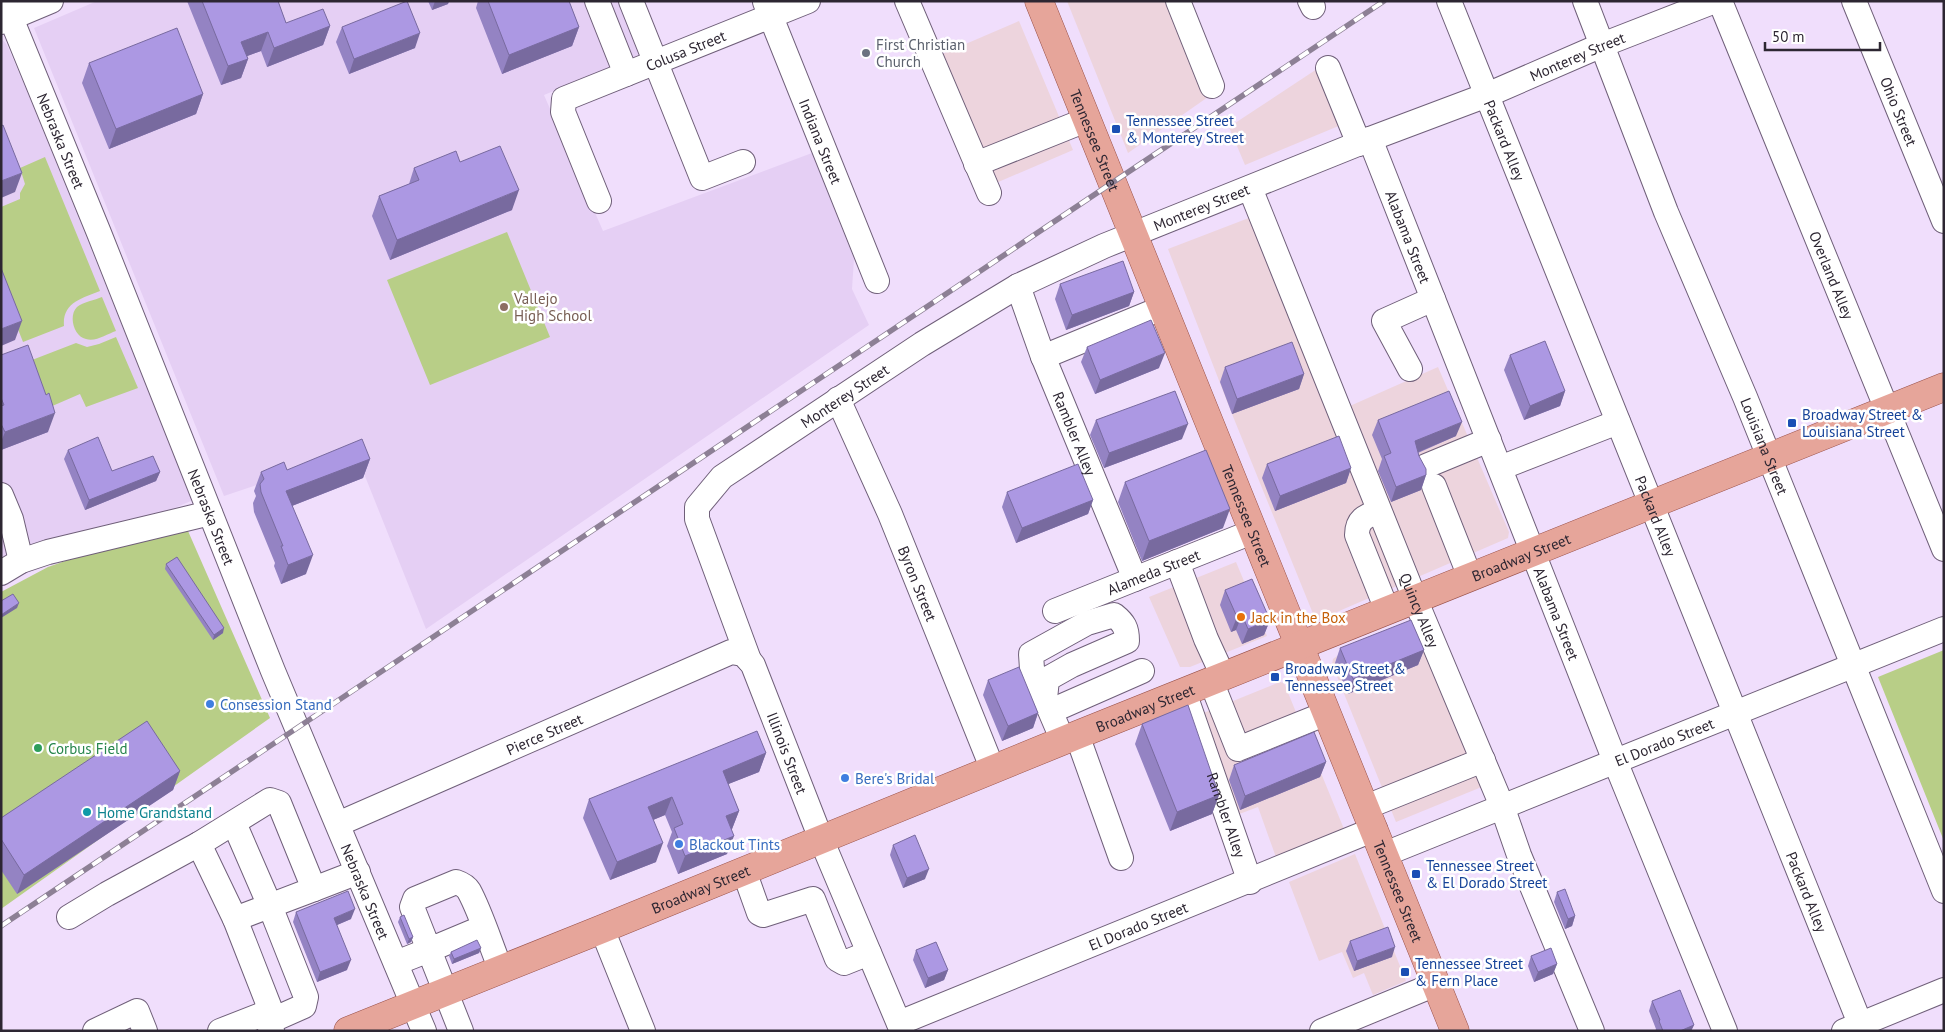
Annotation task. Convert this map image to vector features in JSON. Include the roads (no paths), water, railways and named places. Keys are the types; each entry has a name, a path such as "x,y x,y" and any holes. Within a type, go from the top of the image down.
{"main road":[{"name":"Tennessee Street","path":"1039,1 1455,1031"},
{"name":"Broadway Street","path":"348,1031 1158,702 1944,387"}],"street":[{"path":"5,14 51,1"},
{"path":"597,1 626,74"},
{"path":"632,1 702,178 743,162"},
{"name":"Colusa Street","path":"599,201 563,112 564,99 656,62 768,9 808,1"},
{"path":"907,1 989,193"},
{"path":"1178,1 1212,86"},
{"name":"Packard Alley","path":"1449,1 1735,713 1856,1029"},
{"name":"Louisiana Street","path":"1585,1 1666,212 1768,457 1944,891"},
{"name":"Monterey Street","path":"721,478 922,344 1018,286 1132,234 1715,1"},
{"name":"Overland Alley","path":"1720,1 1944,549"},
{"name":"Ohio Street","path":"1854,1 1944,220"},
{"name":"Indiana Street","path":"768,9 877,281"},
{"name":"Nebraska Street","path":"5,14 99,232 273,671 358,872 398,915 423,956 414,1005 424,1031"},
{"name":"Alabama Street","path":"1328,68 1365,141 1433,299 1725,1031"},
{"path":"976,164 1086,120"},
{"name":"Quincy Alley","path":"1250,188 1415,599 1502,806 1519,855 1592,1031"},
{"name":"Rambler Alley","path":"1018,286 1043,357 1135,579"},
{"path":"1410,369 1384,321 1433,299"},
{"path":"1043,357 1162,308"},
{"name":"Byron Street","path":"838,400 890,514 993,770"},
{"path":"1500,468 1618,422"},
{"path":"1470,577 1430,476 1489,440"},
{"name":"Illinois Street","path":"721,478 697,507 697,519 749,660 753,665 821,839 901,1027"},
{"path":"1,495 11,519 21,561"},
{"path":"1380,510 1361,520 1357,526 1357,535 1387,610"},
{"path":"1,573 21,561 48,552 210,513"},
{"name":"Alameda Street","path":"1055,611 1252,532"},
{"path":"1177,562 1206,638 1238,749 1327,713"},
{"path":"1121,858 1070,738 1048,705 1032,668 1031,654 1086,623 1114,616 1124,623 1127,641 1158,702"},
{"name":"El Dorado Street","path":"1385,854 1944,629"},
{"path":"1048,705 1046,679 1072,665 1127,641"},
{"name":"Pierce Street","path":"338,824 731,652 743,654 749,660"},
{"path":"1048,705 1142,670"},
{"name":"Rambler Alley","path":"1184,692 1250,882"},
{"name":"El Dorado Street","path":"901,1027 1250,882 1483,760"},
{"path":"69,917 199,844 270,800 279,803 314,889"},
{"path":"220,1031 270,1021 304,1006 306,997 270,906 234,823"},
{"path":"199,844 235,919 270,1021"},
{"path":"744,871 759,913 763,915 813,899 841,887"},
{"path":"235,919 358,872"},
{"path":"461,1031 446,992 398,915 415,900 456,882 462,884 468,890 484,940 501,970"},
{"path":"813,899 837,959 844,963 869,953"},
{"path":"602,929 643,1031"},
{"path":"423,956 484,940"},
{"path":"1322,1031 1436,984"},
{"path":"1856,1029 1944,990"},
{"path":"96,1031 137,1011 145,1031"}],"railway":[{"path":"1,926 1384,1"}],"place":[{"name":"First Christian Church","path":"866,53"},
{"name":"Tennessee Street & Monterey Street","path":"1116,129"},
{"name":"Vallejo High School","path":"504,307"},
{"name":"Broadway Street & Louisiana Street","path":"1792,423"},
{"name":"Jack in the Box","path":"1241,617"},
{"name":"Broadway Street & Tennessee Street","path":"1275,677"},
{"name":"Consession Stand","path":"210,704"},
{"name":"Corbus Field","path":"38,748"},
{"name":"Bere's Bridal","path":"845,778"},
{"name":"Home Grandstand","path":"87,812"},
{"name":"Blackout Tints","path":"679,844"},
{"name":"Tennessee Street & El Dorado Street","path":"1416,874"},
{"name":"Tennessee Street & Fern Place","path":"1405,972"}]}
